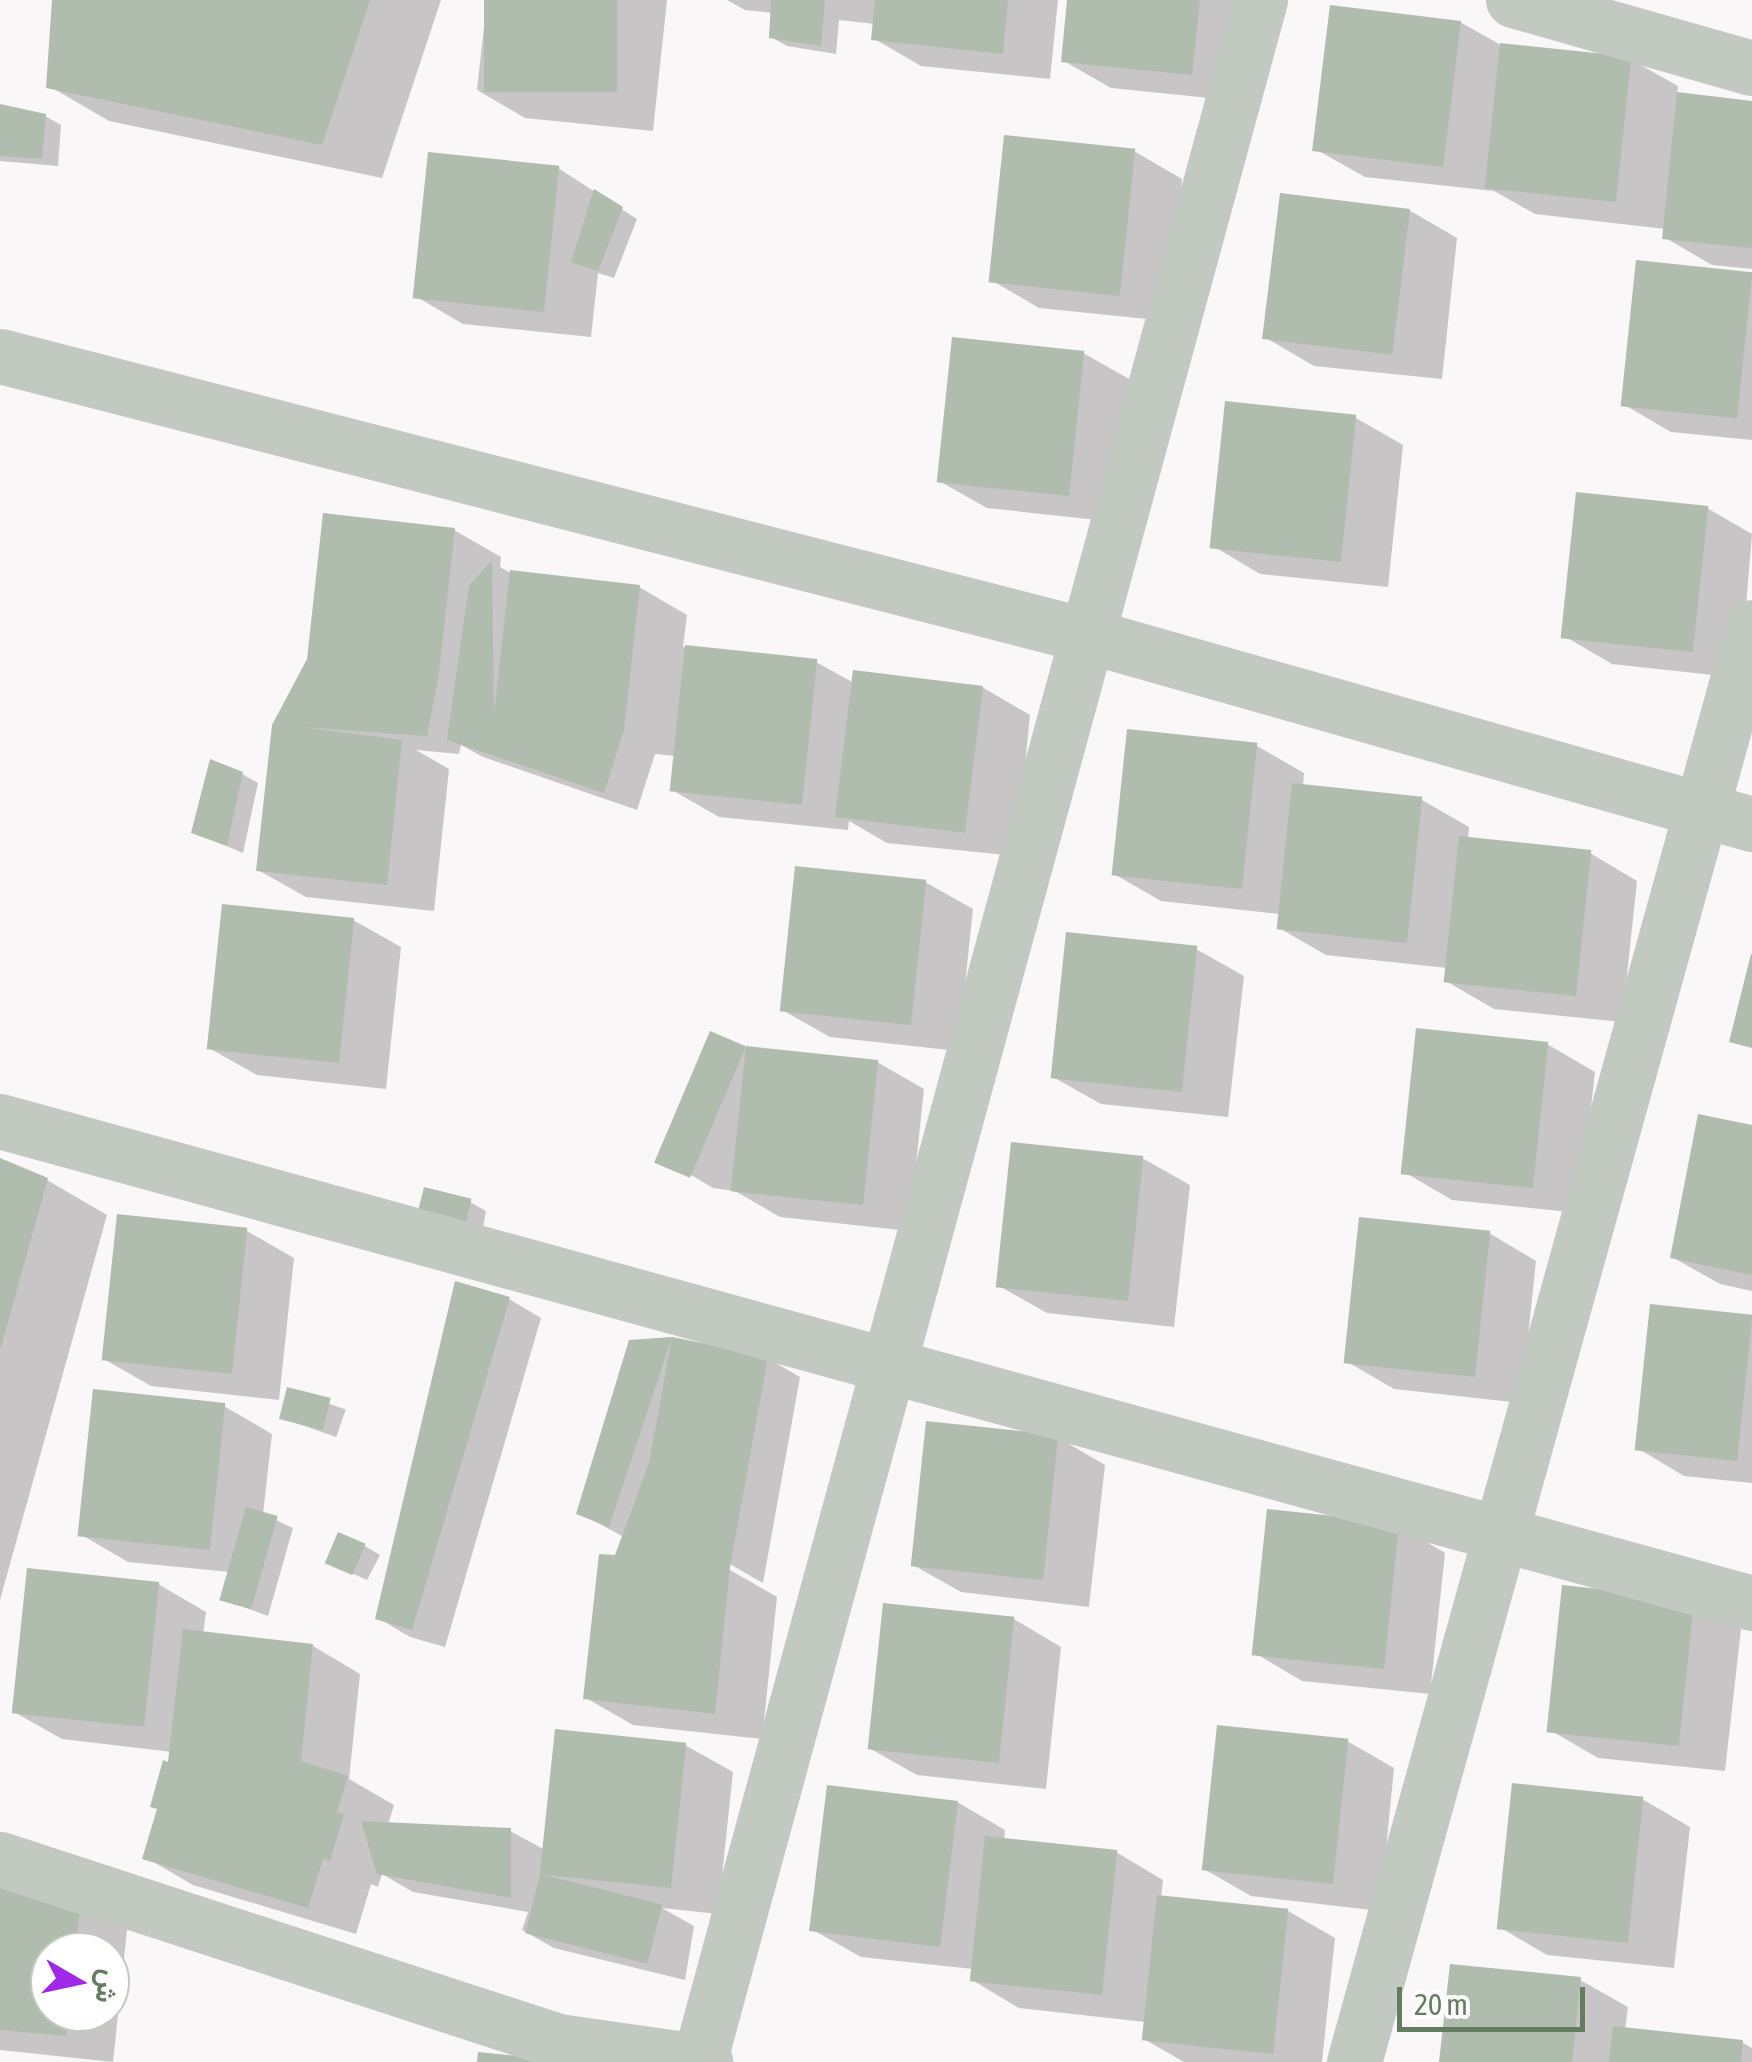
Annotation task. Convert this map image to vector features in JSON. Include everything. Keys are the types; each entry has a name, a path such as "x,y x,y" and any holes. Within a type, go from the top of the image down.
{"street":[{"path":"0,1859 558,2041 702,2062 1260,0"},
{"path":"1513,0 1752,68"},
{"path":"0,356 1089,636 1727,817"},
{"path":"1354,2062 1502,1534 1727,817 1752,628"},
{"path":"0,1122 1752,1602"}],"building":[{"path":"52,0 370,0 322,145 46,88"},
{"path":"484,0 617,0 617,92 484,92"},
{"path":"771,0 825,0 821,46 769,38"},
{"path":"875,0 1008,0 1003,54 871,40"},
{"path":"1067,0 1200,0 1192,75 1061,62"},
{"path":"1330,5 1461,21 1443,167 1312,151"},
{"path":"1500,43 1631,57 1616,202 1485,188"},
{"path":"1677,92 1752,101 1752,248 1662,239"},
{"path":"0,104 46,114 42,159 0,156"},
{"path":"1004,135 1135,149 1120,296 989,282"},
{"path":"428,152 559,166 544,312 413,298"},
{"path":"594,189 623,207 598,271 571,262"},
{"path":"1280,193 1410,209 1392,355 1262,339"},
{"path":"1636,260 1752,272 1737,418 1621,406"},
{"path":"952,337 1084,351 1069,496 937,482"},
{"path":"1225,401 1356,415 1341,562 1210,548"},
{"path":"1576,492 1708,506 1693,652 1561,638"},
{"path":"323,513 455,528 439,673 427,736 300,727 402,740 387,885 256,871 272,725 307,659"},
{"path":"492,560 494,714 510,570 640,585 624,730 604,793 447,740 469,586"},
{"path":"685,645 817,659 802,805 670,791"},
{"path":"853,670 983,686 965,833 835,817"},
{"path":"1127,729 1257,743 1242,889 1112,875"},
{"path":"210,759 243,772 227,846 191,833"},
{"path":"1292,783 1422,797 1407,943 1277,929"},
{"path":"1459,836 1591,850 1576,996 1444,982"},
{"path":"795,866 926,880 911,1025 780,1011"},
{"path":"222,904 354,918 339,1063 207,1049"},
{"path":"1066,932 1197,946 1182,1092 1051,1078"},
{"path":"1752,954 1752,1048 1729,1042"},
{"path":"1416,1028 1548,1042 1533,1188 1401,1174"},
{"path":"710,1031 746,1046 690,1178 654,1163"},
{"path":"746,1046 878,1060 863,1205 731,1191"},
{"path":"1698,1114 1752,1125 1752,1275 1670,1258"},
{"path":"1011,1142 1143,1156 1128,1301 996,1287"},
{"path":"0,1158 48,1178 1,1347 0,1347"},
{"path":"424,1187 472,1199 465,1226 417,1214"},
{"path":"117,1214 247,1228 232,1374 102,1360"},
{"path":"1359,1217 1490,1231 1475,1377 1344,1363"},
{"path":"455,1281 510,1297 412,1630 375,1619"},
{"path":"1650,1304 1752,1315 1737,1461 1635,1450"},
{"path":"672,1337 609,1527 576,1514 629,1340"},
{"path":"672,1337 768,1356 730,1567 715,1714 583,1699 599,1554 615,1555 649,1463"},
{"path":"287,1387 331,1398 323,1430 279,1419"},
{"path":"93,1389 225,1403 210,1550 78,1536"},
{"path":"926,1421 1058,1435 1043,1580 911,1566"},
{"path":"246,1507 278,1516 251,1609 219,1600"},
{"path":"1267,1509 1399,1523 1384,1669 1252,1655"},
{"path":"338,1532 366,1544 352,1575 325,1563"},
{"path":"27,1568 159,1582 144,1727 12,1713"},
{"path":"1562,1585 1694,1599 1679,1746 1547,1732"},
{"path":"883,1603 1014,1617 999,1763 868,1749"},
{"path":"183,1629 313,1644 301,1761 348,1776 337,1812 344,1814 330,1861 323,1859 308,1908 142,1859 157,1809 150,1807 163,1760 168,1762"},
{"path":"1217,1725 1348,1739 1333,1884 1202,1870"},
{"path":"555,1729 686,1743 671,1888 540,1874"},
{"path":"1512,1783 1643,1797 1628,1943 1497,1929"},
{"path":"827,1785 958,1801 940,1947 809,1931"},
{"path":"361,1821 511,1828 511,1898 377,1874"},
{"path":"985,1836 1117,1850 1102,1995 970,1981"},
{"path":"540,1874 662,1904 648,1964 525,1933"},
{"path":"0,1882 82,1891 77,1932 30,1932 30,2032 66,2032 66,2036 0,2030"},
{"path":"1157,1895 1288,1909 1273,2054 1142,2040"},
{"path":"1450,1964 1581,1977 1572,2062 1439,2062"},
{"path":"1613,2026 1743,2040 1741,2062 1609,2062"},
{"path":"478,2052 546,2059 546,2062 477,2062"}]}
